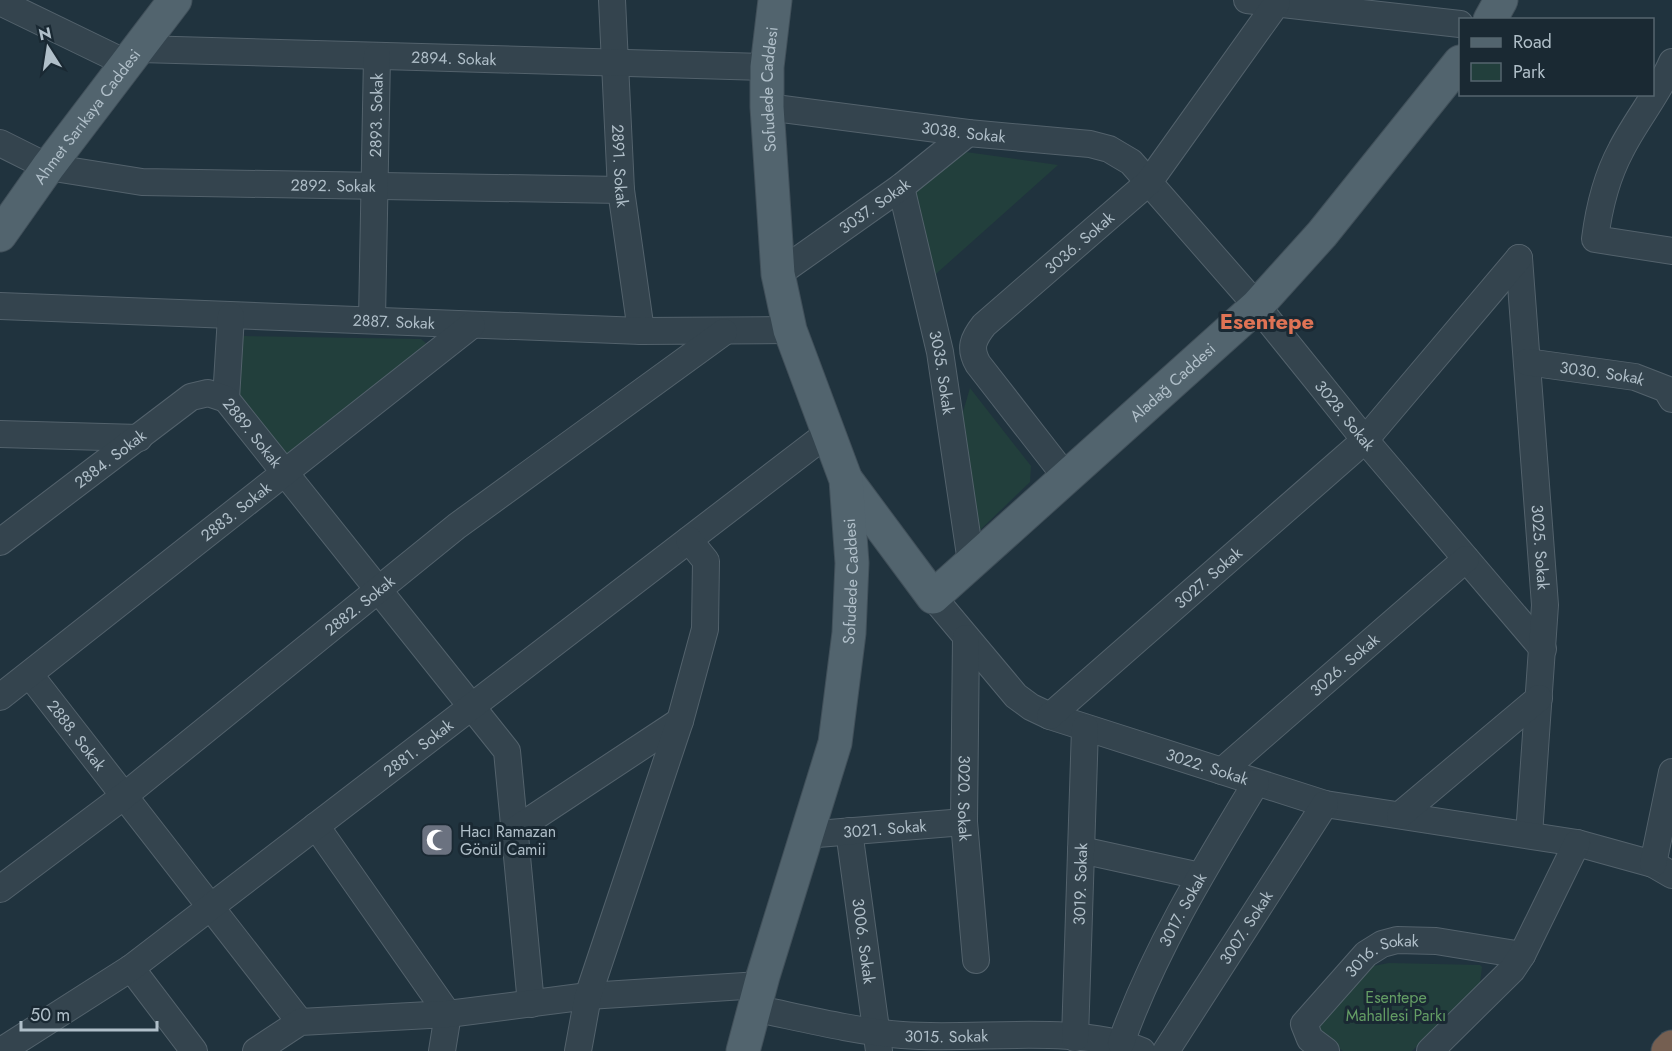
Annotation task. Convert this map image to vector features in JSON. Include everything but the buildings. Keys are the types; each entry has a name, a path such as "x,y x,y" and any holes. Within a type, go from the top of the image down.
{"highway":[{"path":"1668,1051 1672,1047"}],"main road":[{"name":"Ahmet Sarıkaya Caddesi","path":"0,235 48,167 175,0"},
{"name":"Sofudede Caddesi","path":"743,1051 805,835 828,770 841,710 852,563 846,480 790,330 778,274 767,107 767,67 775,0"},
{"path":"1491,18 1501,0"},
{"name":"Aladağ Caddesi","path":"933,597 1257,306 1322,234 1459,64"},
{"name":"3022. Sokak","path":"846,480 933,597"}],"street":[{"name":"2891. Sokak","path":"612,0 612,61 621,190 641,331"},
{"path":"1247,0 1459,24"},
{"name":"3036. Sokak","path":"1066,477 978,364 972,352 974,338 984,325 1149,182 1277,3"},
{"path":"11,4 134,56"},
{"name":"2894. Sokak","path":"134,56 377,56 767,67"},
{"name":"2893. Sokak","path":"372,319 377,56"},
{"path":"1654,86 1671,68"},
{"path":"1644,97 1602,195 1595,238 1672,251"},
{"name":"3038. Sokak","path":"767,107 968,133 1090,144 1108,149 1131,162 1149,182"},
{"name":"3037. Sokak","path":"778,274 902,187 968,133"},
{"name":"2892. Sokak","path":"0,144 48,167 141,182 621,190"},
{"name":"3028. Sokak","path":"1149,182 1257,306 1365,440 1543,649"},
{"name":"3035. Sokak","path":"902,187 940,352 971,562"},
{"name":"3025. Sokak","path":"1519,258 1544,570 1543,649 1529,835"},
{"name":"3027. Sokak","path":"1050,716 1365,440 1519,258"},
{"name":"2887. Sokak","path":"0,306 641,331 790,330"},
{"name":"2889. Sokak","path":"231,316 226,399 507,751 531,1004"},
{"name":"2883. Sokak","path":"0,698 472,325"},
{"name":"2882. Sokak","path":"0,889 124,796 457,526 724,332"},
{"name":"3030. Sokak","path":"1527,362 1635,377 1670,387"},
{"name":"2884. Sokak","path":"0,542 191,397 208,393 226,399"},
{"name":"2881. Sokak","path":"1,1051 131,968 828,433"},
{"path":"0,434 139,438"},
{"path":"578,1051 588,996 680,721 705,629 706,561 689,540"},
{"name":"3026. Sokak","path":"1222,771 1466,559"},
{"name":"3022. Sokak","path":"933,597 1016,696 1031,707 1050,716 1325,804 1577,843 1663,870"},
{"name":"3020. Sokak","path":"966,638 964,822 976,960"},
{"name":"2888. Sokak","path":"30,675 300,1022"},
{"path":"1400,815 1539,698"},
{"path":"515,830 680,721"},
{"name":"3019. Sokak","path":"1075,1038 1085,728"},
{"path":"1663,870 1672,772"},
{"name":"3017. Sokak","path":"1131,1047 1154,960 1200,876 1256,783"},
{"name":"3007. Sokak","path":"1166,1051 1325,804"},
{"name":"3021. Sokak","path":"805,835 964,822"},
{"path":"316,826 448,1014 442,1051"},
{"name":"3006. Sokak","path":"849,831 878,1042"},
{"path":"1430,1051 1512,970 1522,956 1577,843"},
{"path":"1081,850 1200,876"},
{"name":"3016. Sokak","path":"1326,1051 1310,1040 1304,1024 1366,954 1382,944 1397,940 1436,941 1522,956"},
{"path":"131,968 194,1051"},
{"name":"3015. Sokak","path":"300,1022 448,1014 588,996 757,997 878,1042 913,1036 1075,1038 1131,1047"},
{"path":"256,1051 300,1022"}],"green space":[{"path":"966,152 1058,165 928,281 907,199"},
{"path":"242,336 421,339 427,344 292,460 232,401"},
{"path":"970,388 1031,466 1030,482 978,532 960,422"},
{"name":"Esentepe Mahallesi Parkı","path":"1389,963 1480,965 1482,967 1480,983 1412,1051 1343,1051 1315,1030 1365,972 1373,966"}],"place":[{"name":"Hacı Ramazan Gönül Camii","path":"437,840"}],"district":[{"name":"Esentepe","path":"1267,321"}]}
